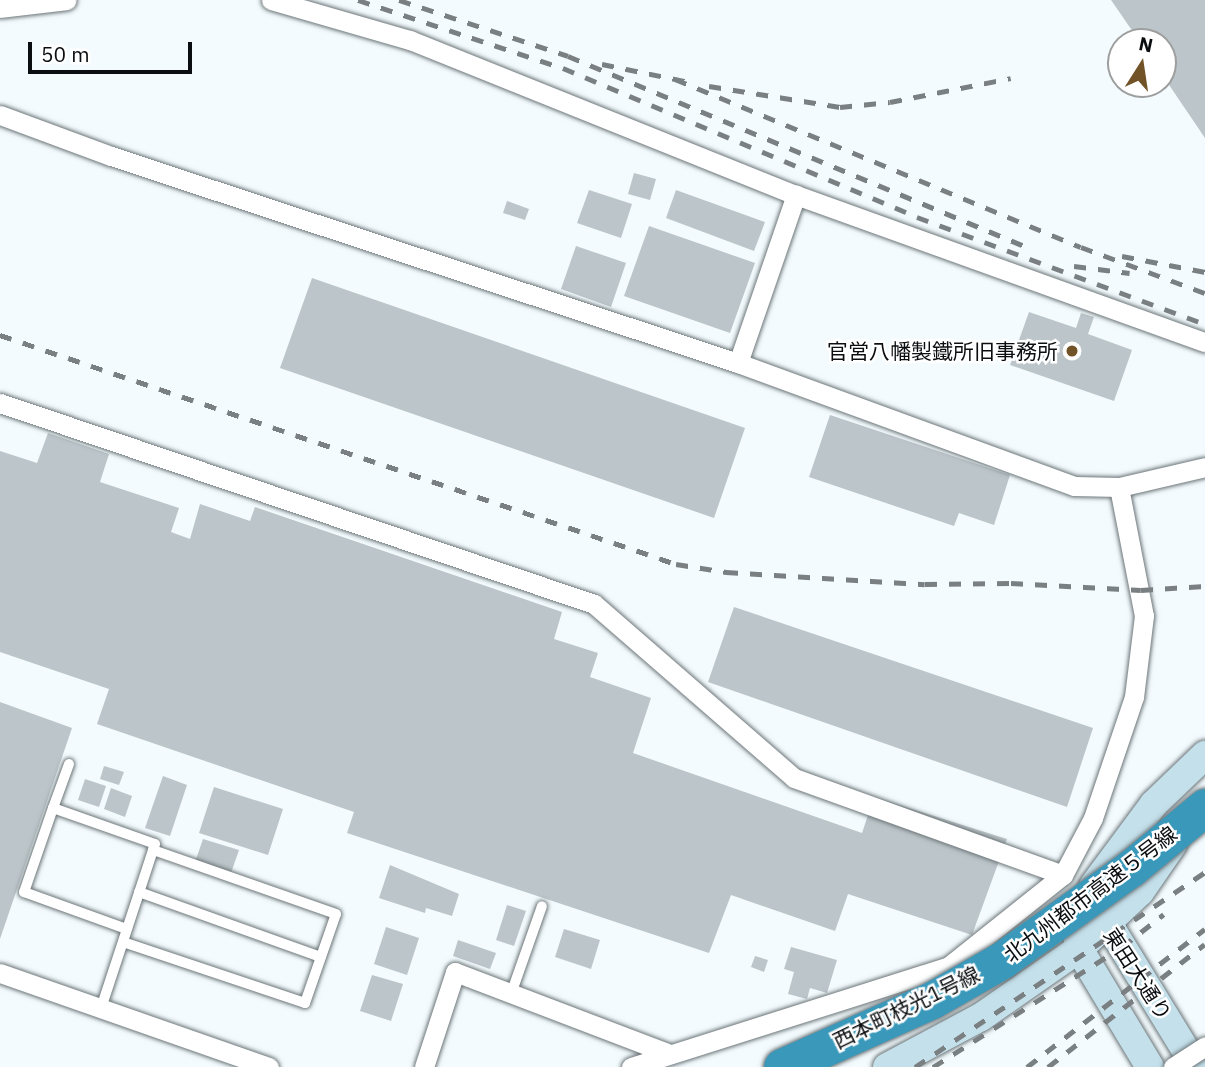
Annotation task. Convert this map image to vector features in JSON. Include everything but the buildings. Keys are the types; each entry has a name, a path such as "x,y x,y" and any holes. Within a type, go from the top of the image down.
{"highway":[{"path":"782,1067 920,1006 1002,960 1131,869 1205,807"}],"street":[{"path":"0,8 67,0"},
{"path":"271,0 410,40 796,195 1205,342"},
{"path":"0,115 111,156 738,363 1074,486 1118,487 1205,467"},
{"path":"738,363 796,195"},
{"path":"0,403 594,604 794,778 1063,875"},
{"path":"631,1067 667,1053 949,966 1063,875 1093,818 1134,697 1144,616 1118,487"},
{"name":"西本町枝光1号線","path":"774,1067 913,1008 990,966 1074,906 1154,804 1205,755"},
{"name":"西本町枝光1号線","path":"887,1067 981,1017 1109,925 1140,892 1205,799"},
{"name":"東田大通り","path":"1074,906 1109,925 1196,1067"},
{"name":"東田大通り","path":"1074,906 1079,949 1150,1067"},
{"path":"424,1067 455,972 667,1053"},
{"path":"0,974 269,1067"},
{"path":"1173,1067 1205,1046"}],"lane":[{"path":"69,764 24,892 127,929"},
{"path":"53,808 155,844 100,1009"},
{"path":"123,942 305,1003 336,914 153,850"},
{"path":"139,892 321,957"},
{"path":"511,994 542,906"}],"railway":[{"path":"358,0 563,68 917,217 1205,324"},
{"path":"399,0 568,56 1024,246"},
{"path":"602,64 685,81"},
{"path":"709,86 840,107 890,102 1011,78"},
{"path":"675,79 1081,247 1205,293"},
{"path":"1122,256 1205,272"},
{"path":"1074,266 1130,273"},
{"path":"0,335 676,564 726,572 925,584 1011,583 1141,590 1205,586"},
{"path":"915,1067 1205,872"},
{"path":"933,1067 1122,947 1164,914"},
{"path":"1027,1067 1205,929"},
{"path":"1048,1067 1205,944"}],"place":[{"name":"官営八幡製鐵所旧事務所","path":"1072,351"}]}
